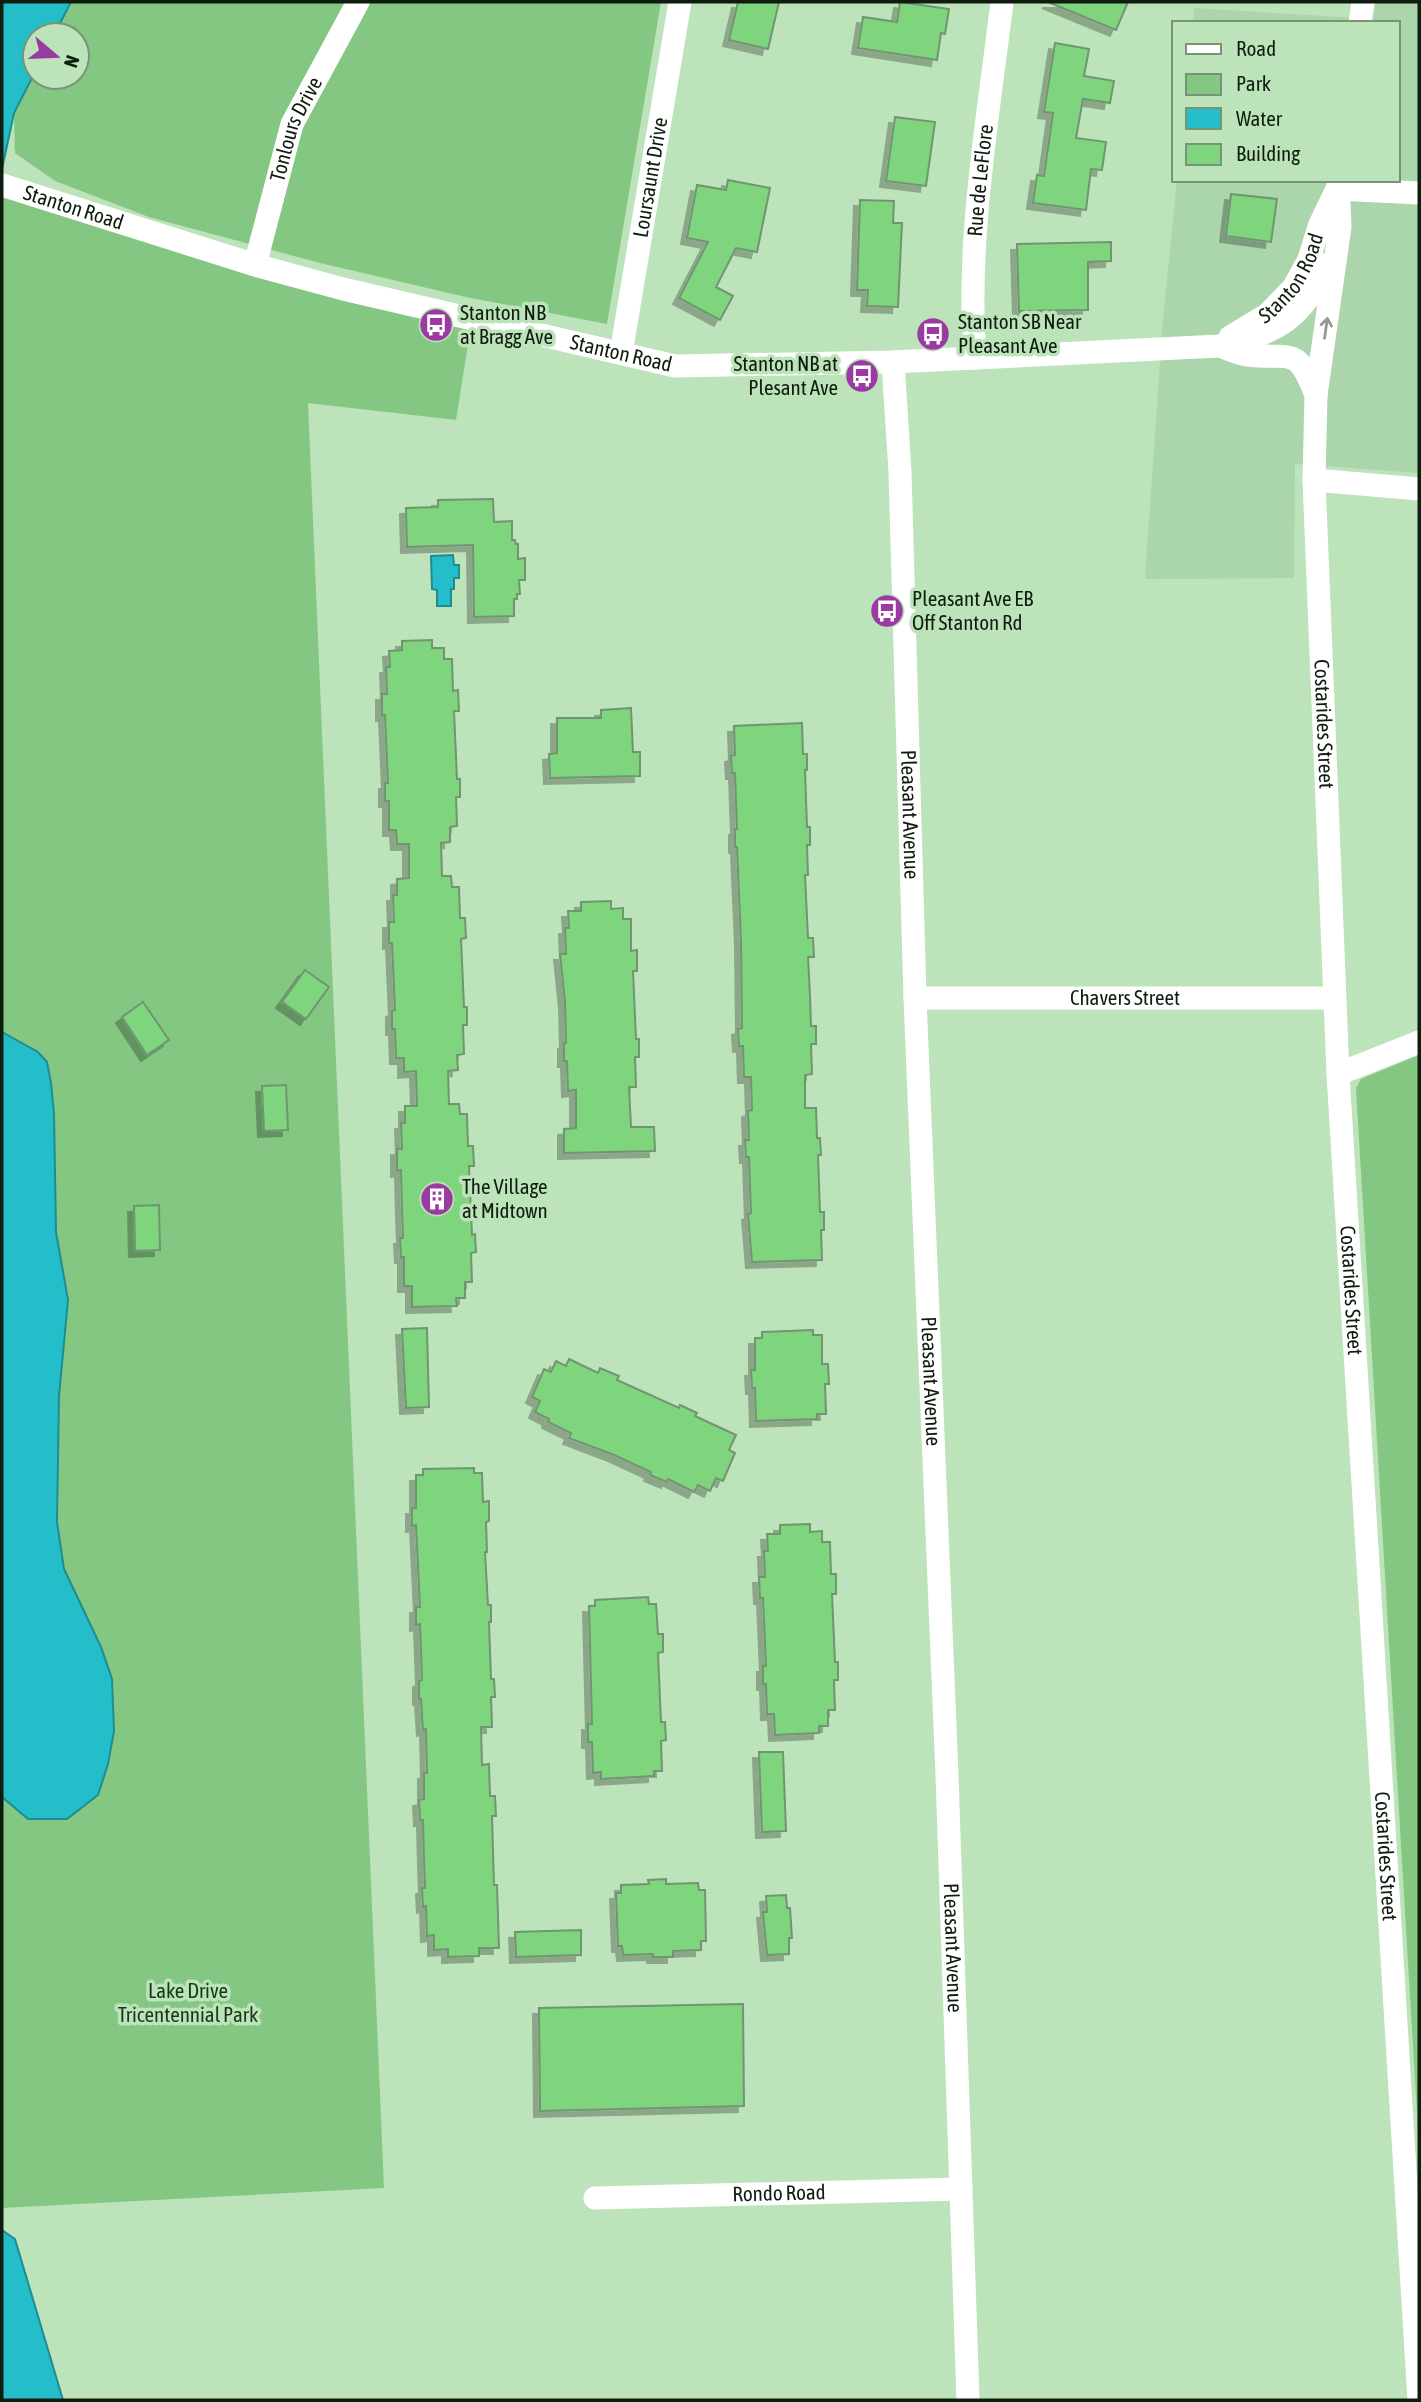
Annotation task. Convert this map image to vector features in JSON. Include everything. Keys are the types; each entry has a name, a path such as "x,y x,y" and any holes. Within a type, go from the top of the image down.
{"street":[{"name":"Tonlours Drive","path":"255,265 292,124 358,2"},
{"name":"Loursaunt Drive","path":"621,353 680,2"},
{"name":"Rue de LeFlore","path":"975,359 972,317 978,204 1002,2"},
{"path":"1360,21 1363,2"},
{"name":"Stanton Road","path":"2,185 255,265 343,289 675,366 975,359 1219,346 1267,334 1295,315 1314,292 1338,244"},
{"name":"Stanton Road","path":"1219,346 1240,329 1268,314 1294,287 1309,259 1337,185"},
{"path":"1337,185 1419,192"},
{"name":"Costarides Street","path":"1337,185 1340,227 1316,395 1314,480 1338,1073 1419,2400"},
{"name":"Stanton Road","path":"1219,346 1246,355 1284,355 1294,358 1302,366 1316,395"},
{"name":"Pleasant Avenue","path":"893,362 900,472 915,998 947,1775 968,2400"},
{"path":"1314,480 1419,489"},
{"name":"Chavers Street","path":"915,998 1334,998"},
{"path":"1338,1073 1419,1042"},
{"name":"Rondo Road","path":"596,2198 961,2189"}],"shaded area":[{"path":"1376,2 1419,2 1419,473 1295,464 1294,578 1145,579 1163,319 1177,182 1400,182 1400,21 1193,21 1194,8 1373,19"}],"green space":[{"path":"71,2 661,2 607,324 466,297 320,263 149,217 55,181 15,153 14,113 25,91 91,91 91,21 61,21"},
{"name":"Lake Drive Tricentennial Park","path":"2,185 472,319 456,420 308,403 384,2188 2,2208"},
{"path":"1419,1055 1419,2147 1356,1088 1361,1079"}],"water":[{"path":"2,2 71,2 61,21 21,21 21,91 25,91 14,113 2,169"},
{"path":"453,555 454,565 459,565 459,578 454,578 451,606 437,606 437,590 432,589 431,556"},
{"path":"2,1032 38,1052 47,1062 51,1083 56,1232 68,1300 59,1396 57,1522 64,1569 101,1647 112,1679 114,1731 108,1764 98,1795 67,1819 28,1819 2,1797"},
{"path":"2,2230 15,2239 63,2400 2,2400"}],"building":[{"path":"738,2 779,2 768,49 729,40"},
{"path":"900,2 949,9 945,34 941,33 937,60 858,48 863,17 897,22"},
{"path":"1048,2 1128,2 1116,30"},
{"path":"1055,43 1089,49 1084,76 1114,81 1110,103 1083,99 1076,138 1106,142 1102,170 1091,169 1086,210 1033,203 1037,175 1044,176 1053,113 1044,112"},
{"path":"895,117 935,122 926,186 886,181"},
{"path":"728,180 770,188 757,252 736,248 716,287 733,296 720,320 679,298 708,242 687,238 697,185 726,190"},
{"path":"1231,194 1277,199 1271,242 1226,236"},
{"path":"860,200 894,201 893,223 902,223 898,307 867,306 868,290 857,290"},
{"path":"1111,242 1111,261 1088,262 1088,310 1019,311 1017,244"},
{"path":"493,499 494,522 512,521 512,540 518,544 518,559 525,558 525,580 519,580 520,594 514,599 514,616 474,617 473,545 407,547 406,508 438,507 438,500"},
{"path":"432,640 432,648 444,648 444,659 452,659 453,691 458,690 459,711 454,711 457,779 460,779 460,797 456,797 457,826 450,827 450,842 441,843 442,876 451,876 452,887 459,887 460,918 465,918 466,938 461,939 467,1025 463,1025 464,1054 457,1055 458,1070 448,1071 449,1104 459,1104 460,1114 467,1114 468,1146 473,1146 474,1166 469,1166 472,1235 475,1234 476,1252 471,1253 472,1282 465,1282 465,1298 456,1298 457,1306 412,1307 412,1286 404,1286 404,1257 401,1257 401,1170 397,1171 397,1149 402,1149 401,1123 405,1123 405,1106 417,1106 416,1071 404,1072 404,1058 396,1058 395,1029 392,1029 392,1011 395,1010 392,943 389,943 389,922 394,922 393,895 397,895 397,879 409,878 409,844 397,844 396,830 389,830 389,801 385,801 385,783 388,783 382,694 387,694 386,667 390,667 389,651 402,650 402,641"},
{"path":"631,708 633,752 640,752 640,776 550,778 549,754 557,753 557,718 601,718 601,710"},
{"path":"802,723 803,754 807,754 807,827 810,827 810,845 807,845 808,875 805,875 808,938 813,938 814,957 808,957 811,1026 816,1026 816,1044 811,1044 812,1074 805,1075 805,1108 816,1108 817,1138 820,1138 820,1212 824,1212 824,1230 821,1230 822,1260 752,1262 748,1214 751,1213 749,1157 746,1157 745,1140 749,1140 748,1111 752,1110 751,1077 744,1077 743,1046 739,1046 738,1029 742,1028 741,941 735,847 735,773 732,773 731,756 735,755 734,726"},
{"path":"611,901 611,909 623,908 623,919 631,919 631,951 637,950 637,971 633,971 639,1057 635,1057 636,1087 629,1087 631,1127 654,1127 655,1151 564,1153 564,1129 576,1128 576,1090 568,1091 567,1061 564,1061 565,1002 560,954 566,954 565,928 569,928 568,911 581,911 581,902"},
{"path":"305,970 329,987 306,1019 282,1002"},
{"path":"143,1002 169,1040 147,1055 122,1017"},
{"path":"286,1085 288,1130 264,1131 262,1086"},
{"path":"159,1205 160,1250 135,1251 134,1206"},
{"path":"427,1328 429,1407 406,1408 402,1329"},
{"path":"813,1330 813,1335 822,1335 822,1364 828,1364 829,1384 825,1384 826,1414 817,1414 817,1419 756,1421 755,1388 752,1388 751,1370 755,1370 755,1338 762,1338 762,1332"},
{"path":"569,1359 598,1373 600,1368 619,1376 617,1380 679,1408 680,1405 697,1413 695,1416 736,1435 729,1450 735,1453 723,1481 716,1478 710,1491 698,1485 694,1492 668,1479 667,1482 650,1475 651,1472 614,1455 569,1438 571,1433 535,1412 540,1401 532,1397 544,1369 551,1372 556,1361 566,1366"},
{"path":"474,1468 474,1473 482,1473 483,1502 489,1501 485,1552 488,1605 491,1605 491,1679 494,1679 495,1697 491,1697 492,1727 481,1727 482,1765 489,1764 490,1796 495,1796 496,1816 492,1816 499,1948 479,1948 479,1956 448,1957 448,1949 434,1950 434,1935 427,1936 426,1906 423,1907 423,1820 420,1820 419,1800 424,1799 424,1773 427,1773 426,1729 423,1730 419,1699 419,1681 422,1680 420,1624 416,1625 416,1607 420,1607 416,1525 412,1526 412,1508 416,1508 416,1475 423,1475 423,1469"},
{"path":"810,1524 810,1532 822,1531 822,1542 830,1542 831,1574 836,1574 836,1594 832,1594 835,1662 838,1662 838,1680 834,1680 835,1710 828,1710 828,1726 819,1726 819,1733 775,1735 774,1714 767,1714 766,1684 763,1684 763,1666 766,1666 763,1598 760,1598 759,1577 765,1577 764,1551 768,1551 767,1534 780,1534 780,1525"},
{"path":"648,1597 649,1604 656,1604 658,1634 663,1634 663,1652 658,1653 661,1722 665,1722 666,1740 661,1741 662,1771 654,1771 654,1776 601,1779 601,1772 593,1773 592,1742 588,1742 588,1724 592,1724 589,1606 595,1606 595,1600"},
{"path":"759,1752 783,1752 786,1831 762,1832"},
{"path":"666,1879 666,1884 698,1883 699,1890 705,1890 706,1941 701,1941 701,1950 673,1951 673,1957 653,1957 653,1954 623,1955 622,1946 618,1946 616,1893 621,1893 621,1885 649,1884 648,1880"},
{"path":"786,1895 787,1908 790,1908 792,1938 789,1938 789,1954 767,1955 763,1912 767,1912 766,1896"},
{"path":"581,1930 581,1955 516,1957 515,1932"},
{"path":"743,2004 744,2106 540,2111 539,2008"}],"place":[{"name":"Stanton NB at Bragg Ave","path":"436,325"},
{"name":"Stanton SB Near Pleasant Ave","path":"933,334"},
{"name":"Stanton NB at Plesant Ave","path":"862,376"},
{"name":"Pleasant Ave EB Off Stanton Rd","path":"887,611"},
{"name":"The Village at Midtown","path":"437,1199"}]}
